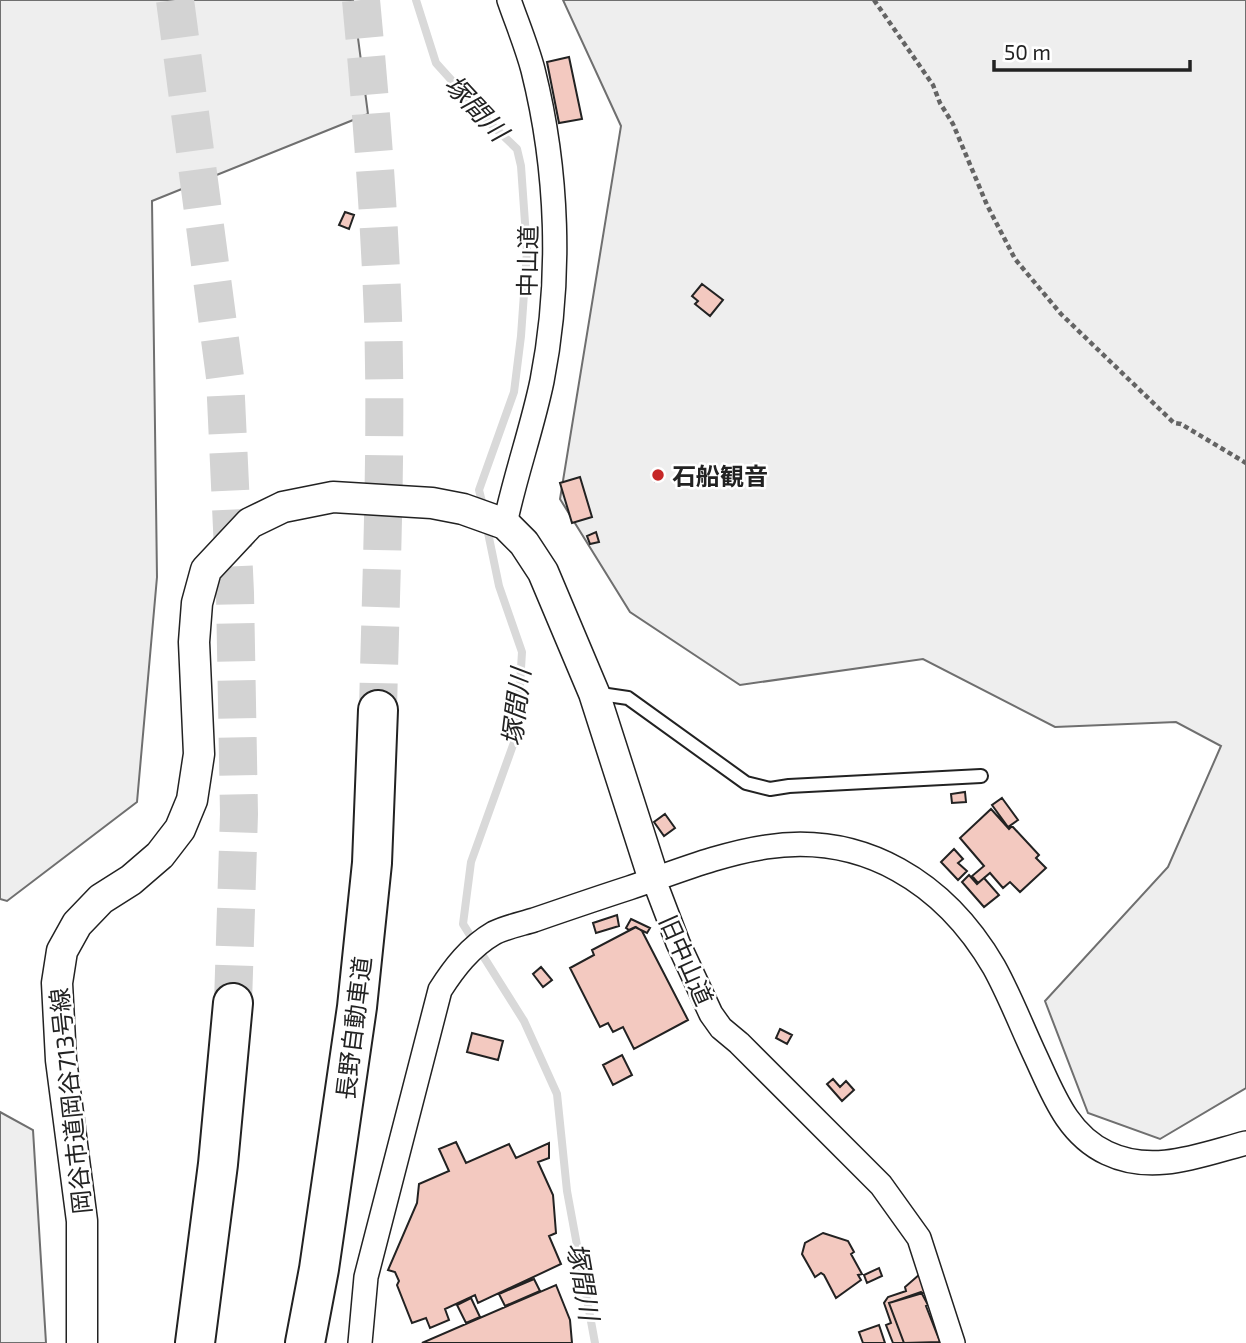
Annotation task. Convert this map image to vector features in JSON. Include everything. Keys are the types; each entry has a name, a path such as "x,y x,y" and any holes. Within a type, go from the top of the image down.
{"highway":[{"name":"長野自動車道","path":"305,1343 319,1269 357,1007 372,863 378,710"},
{"path":"195,1343 218,1164 233,1003"},
{"path":"179,1343 218,1164"},
{"path":"311,1343 319,1269"}],"street":[{"name":"中山道","path":"504,524 542,381 554,299 555,223 543,116 532,68 509,0"},
{"name":"岡谷市道岡谷713号線","path":"82,1343 82,1221 61,1060 57,983 62,951 77,924 101,899 131,880 160,855 180,829 191,800 199,754 194,642 197,603 206,570 250,523 283,507 333,497 432,503 463,509 504,524"},
{"name":"旧中山道","path":"504,524 524,543 543,572 594,693 654,880 678,943 711,1014 721,1028 881,1185 919,1238 953,1343"},
{"path":"360,1343 366,1277 440,990 456,965 495,933 735,853 796,844 828,846 863,853 896,867 920,882 947,906 972,935 994,967 1065,1117 1084,1139 1108,1154 1135,1161 1165,1164 1246,1143"}],"lane":[{"path":"594,693 628,698 746,783 770,789 981,776"}],"path":[{"path":"874,0 933,85 953,124 987,205 1015,259 1061,314 1174,424 1181,424 1246,463"}],"shaded area":[{"path":"0,0 353,0 368,114 152,201 157,577 137,802 7,901 0,899"},
{"path":"563,0 1246,0 1246,1088 1160,1139 1088,1113 1045,1001 1168,867 1221,746 1176,722 1055,727 923,659 740,685 630,612 560,499 621,126"},
{"path":"0,1112 33,1130 46,1343 0,1343"}],"building":[{"path":"569,57 582,119 559,123 547,62"},
{"path":"345,212 354,215 349,229 339,225"},
{"path":"702,284 723,300 710,316 695,304 698,301 692,296"},
{"name":"石船観音","path":"660,469 663,479 655,481 653,471"},
{"path":"580,477 592,517 572,523 560,483"},
{"path":"596,532 599,542 590,544 587,536"},
{"path":"965,792 966,802 952,803 951,794"},
{"path":"1002,798 1018,820 1008,827 992,805"},
{"path":"991,809 1009,829 1012,826 1039,855 1036,858 1046,868 1020,892 1010,882 1003,888 990,873 978,883 972,876 984,866 960,838"},
{"path":"665,814 675,828 664,836 654,822"},
{"path":"954,849 963,859 958,863 967,871 958,880 941,862"},
{"path":"969,875 977,884 984,878 999,895 984,907 962,882"},
{"path":"617,915 619,926 596,933 593,923"},
{"path":"631,919 650,928 647,933 635,927 629,930 626,928"},
{"path":"636,927 642,931 688,1020 634,1049 623,1027 613,1032 608,1023 600,1027 570,968 594,955 592,950"},
{"path":"541,967 552,980 543,987 533,974"},
{"path":"780,1029 792,1035 787,1044 776,1038"},
{"path":"472,1033 503,1041 498,1060 467,1052"},
{"path":"622,1055 632,1075 613,1085 603,1065"},
{"path":"833,1079 840,1087 846,1081 854,1090 842,1101 827,1084"},
{"path":"456,1142 466,1163 509,1144 516,1158 549,1143 549,1158 538,1162 553,1195 556,1233 549,1236 561,1264 478,1303 475,1295 445,1309 449,1320 430,1328 426,1318 412,1323 397,1285 399,1281 395,1272 388,1270 417,1203 419,1184 449,1171 439,1149"},
{"path":"823,1233 848,1241 854,1252 851,1254 862,1274 858,1275 861,1280 836,1298 824,1275 821,1273 815,1277 802,1254 805,1243"},
{"path":"879,1268 882,1276 867,1283 864,1275"},
{"path":"920,1274 926,1292 889,1303 904,1343 893,1343 886,1325 891,1323 884,1303 888,1297 906,1291 905,1287"},
{"path":"534,1279 540,1291 505,1306 499,1294"},
{"path":"556,1285 570,1320 572,1343 422,1343"},
{"path":"921,1292 940,1342 904,1343 889,1303"},
{"path":"471,1298 480,1317 466,1323 457,1305"},
{"path":"879,1325 885,1343 863,1343 859,1332"}],"waterway":[{"name":"塚間川","path":"416,0 436,63 517,149 521,166 527,251 521,336 514,392 479,490 484,510"},
{"name":"塚間川","path":"486,523 499,586 522,652 517,734 471,862 463,924 524,1021 557,1094 567,1191 595,1343"}],"tunnel":[{"path":"175,0 225,377 235,593 239,814 233,1003"},
{"path":"361,0 383,317 384,464 378,710"}],"place":[{"name":"石船観音","path":"658,475"}]}
